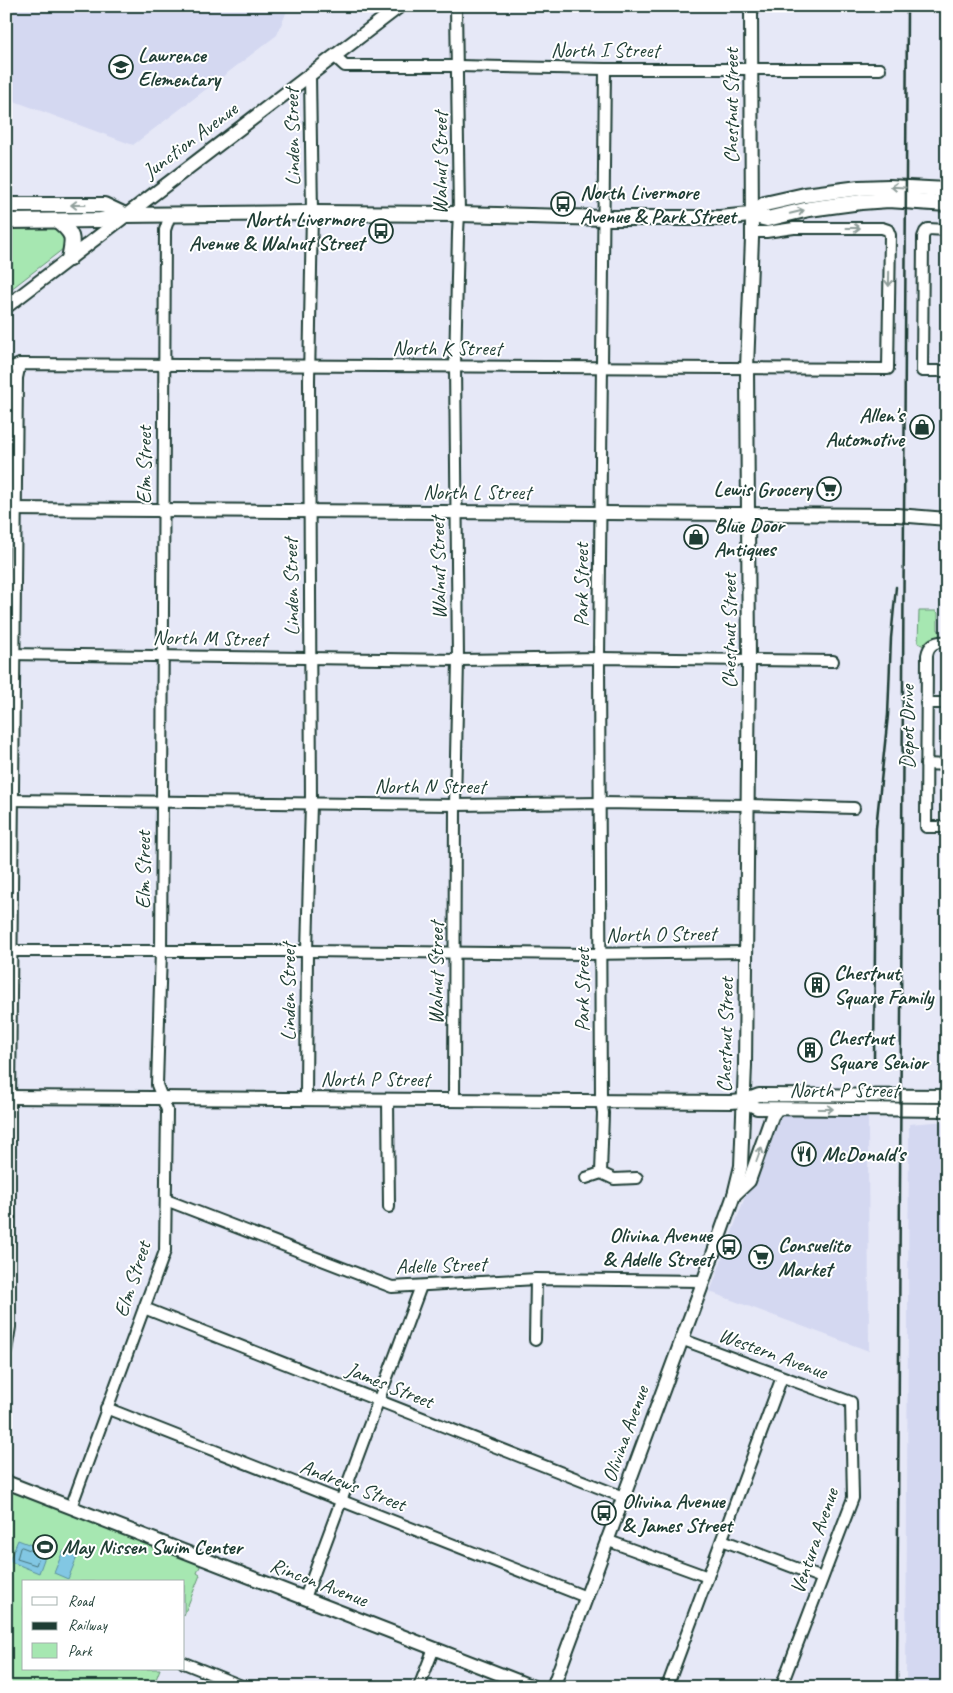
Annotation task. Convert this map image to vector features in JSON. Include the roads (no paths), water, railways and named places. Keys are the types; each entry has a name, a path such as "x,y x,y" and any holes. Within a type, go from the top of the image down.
{"main road":[{"path":"750,214 764,204 805,195 859,188 889,187 947,190"},
{"path":"6,221 100,220 125,215 312,213 460,214 605,218 720,218 750,214 767,219 809,209 879,201 947,204"},
{"path":"6,205 104,205 125,215"},
{"path":"58,220 69,229 72,235 68,259"}],"street":[{"name":"Junction Avenue","path":"6,307 400,6"},
{"name":"Walnut Street","path":"454,1099 455,805 458,660 455,366 460,214 456,6"},
{"name":"Chestnut Street","path":"734,1194 741,1166 746,952 749,661 747,368 752,232 750,214 751,6"},
{"name":"North I Street","path":"334,56 344,66 458,66 605,70 880,69"},
{"name":"Park Street","path":"601,1173 603,1113 601,1101 599,658 601,368 605,218 605,70"},
{"name":"Linden Street","path":"306,1099 307,951 311,804 309,366 312,213 310,75"},
{"name":"Elm Street","path":"71,1507 165,1251 167,1110 157,1085 161,951 165,230 170,215"},
{"name":"North K Street","path":"6,369 20,364 888,369 890,235 888,230 882,228 794,228 752,232"},
{"path":"947,230 928,229 924,232 922,371 947,370"},
{"path":"6,360 20,364 17,378 11,509 8,1097 10,1327 6,1351"},
{"name":"North L Street","path":"11,509 897,515 947,519"},
{"name":"Depot Drive","path":"947,642 936,642 928,650 926,703 926,827 947,827"},
{"name":"North M Street","path":"10,654 458,660 599,658 833,661"},
{"path":"926,703 947,703"},
{"path":"926,764 947,765"},
{"name":"North N Street","path":"10,800 455,805 600,803 854,808"},
{"name":"North O Street","path":"9,951 307,951 455,954 746,952"},
{"name":"North P Street","path":"8,1097 743,1101 759,1095 947,1096"},
{"path":"388,1100 389,1207"},
{"name":"North P Street","path":"743,1101 757,1108 777,1109 947,1110"},
{"path":"734,1194 749,1181 772,1116 777,1109"},
{"path":"586,1178 601,1173 614,1179 638,1178"},
{"name":"Olivina Avenue","path":"553,1687 734,1194"},
{"name":"Adelle Street","path":"166,1200 392,1287 536,1279 703,1281"},
{"path":"535,1340 536,1279"},
{"path":"305,1598 421,1286"},
{"name":"James Street","path":"144,1308 623,1497"},
{"name":"Western Avenue","path":"681,1339 851,1402"},
{"path":"667,1687 782,1377"},
{"name":"Ventura Avenue","path":"781,1687 853,1498 851,1402"},
{"name":"Andrews Street","path":"106,1408 586,1597"},
{"name":"Rincon Avenue","path":"6,1482 533,1687"},
{"path":"606,1540 708,1577"},
{"path":"722,1540 822,1578"},
{"path":"419,1687 434,1648"},
{"path":"185,1663 244,1687"}],"water":[{"path":"18,1540 47,1551 39,1573 9,1561"},
{"path":"63,1551 77,1557 68,1579 54,1573"}],"railway":[{"path":"897,1687 907,6"},
{"path":"874,1058 876,828 888,715 891,638 896,587"}],"place":[{"name":"Lawrence Elementary","path":"121,67"},
{"name":"North Livermore Avenue & Park Street","path":"563,204"},
{"name":"North Livermore Avenue & Walnut Street","path":"381,231"},
{"name":"Allen's Automotive","path":"922,427"},
{"name":"Lewis Grocery","path":"829,489"},
{"name":"Blue Door Antiques","path":"696,537"},
{"name":"Chestnut Square Family","path":"817,985"},
{"name":"Chestnut Square Senior","path":"810,1050"},
{"name":"McDonald's","path":"804,1154"},
{"name":"Olivina Avenue & Adelle Street","path":"729,1247"},
{"name":"Consuelito Market","path":"761,1257"},
{"name":"Olivina Avenue & James Street","path":"604,1513"},
{"name":"May Nissen Swim Center","path":"45,1547"}]}
